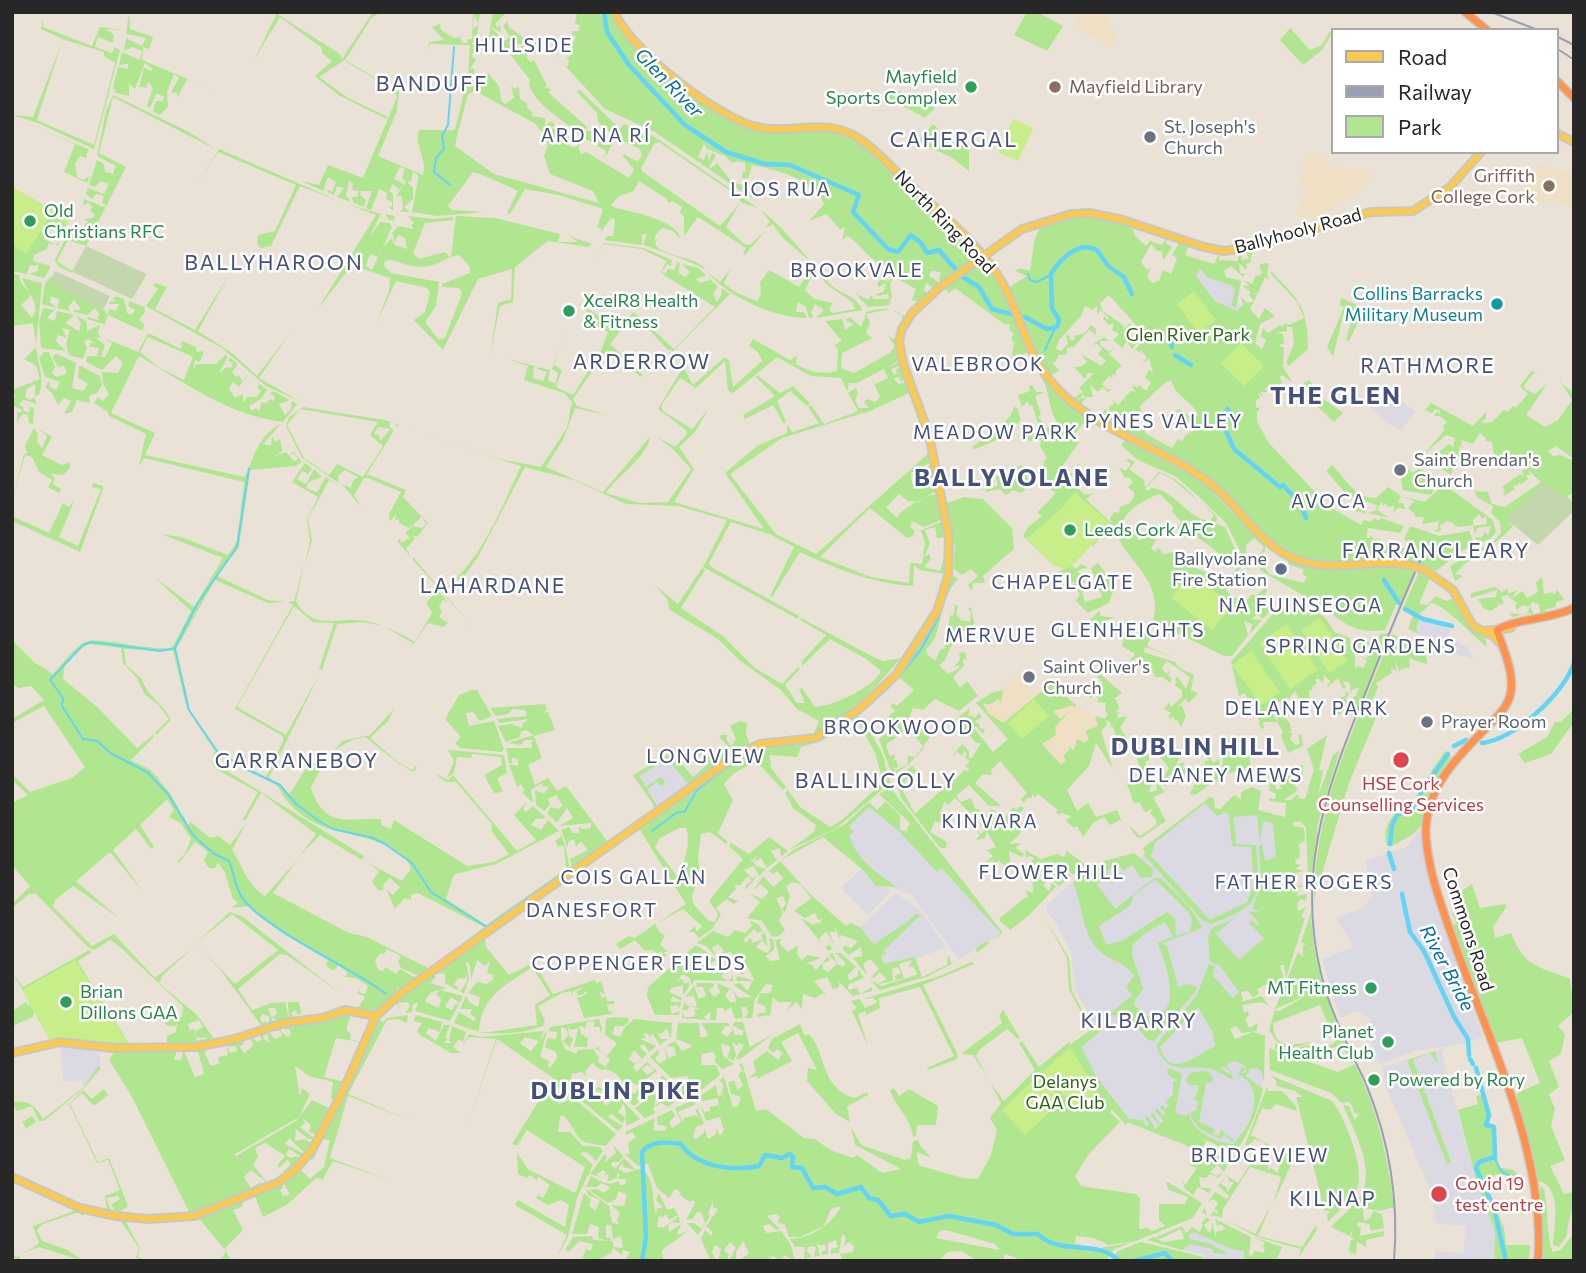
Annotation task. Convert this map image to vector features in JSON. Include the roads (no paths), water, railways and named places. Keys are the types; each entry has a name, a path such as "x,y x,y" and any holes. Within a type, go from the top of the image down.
{"highway":[{"path":"1465,12 1485,28"},
{"path":"1558,82 1574,98"},
{"path":"1501,642 1497,630 1574,608"},
{"path":"1501,642 1511,628 1526,622"},
{"name":"Commons Road","path":"1501,642 1510,674 1511,692 1506,706 1442,776 1432,796 1426,838 1437,892 1489,1040 1532,1186 1536,1261"}],"main road":[{"name":"North Ring Road","path":"615,12 624,30 665,72 744,122 769,129 823,125 859,138 994,271 1006,291 1032,354 1063,394 1099,421 1206,480 1271,546 1292,558 1318,564 1384,561 1425,570 1453,590 1471,623 1501,642"},
{"path":"1558,134 1574,142"},
{"name":"Ballyhooly Road","path":"376,1016 430,970 734,757 760,744 814,738 858,710 889,683 930,626 948,576 950,538 929,435 900,349 901,332 912,313 943,285 1029,226 1079,213 1151,227 1204,247 1240,249 1364,213 1421,209 1454,184 1479,154"},
{"path":"1483,631 1511,628"},
{"path":"12,1053 60,1042 118,1048 202,1046 283,1023 316,1019 343,1010 376,1016 340,1097 312,1150 295,1171 268,1187 194,1216 148,1219 116,1216 80,1208 12,1177"}],"waterway":[{"name":"Glen River","path":"604,12 607,32 629,65 685,125 726,152 765,164 790,165 859,195 853,212 888,249 898,252 911,235 921,243 927,253 939,250 957,271"},
{"path":"450,185 434,172 436,158 444,149 442,136 448,125 454,47"},
{"name":"Glen River","path":"1025,317 1047,329 1057,327 1059,320 1052,308 1051,274 1065,257 1083,247 1097,250 1108,266 1124,277 1132,294"},
{"path":"1028,274 1030,280 1036,282 1051,275"},
{"name":"Glen River","path":"961,276 979,287 992,309 1011,314"},
{"path":"1171,328 1169,333 1172,347"},
{"path":"1045,350 1054,330"},
{"path":"1175,355 1191,365"},
{"name":"Glen River","path":"1227,409 1231,413 1223,424 1234,449 1280,487"},
{"path":"217,751 189,710 175,648 197,604 237,547 249,469"},
{"name":"Glen River","path":"1283,485 1299,502 1306,518"},
{"name":"Glen River","path":"1384,580 1399,603"},
{"name":"Glen River","path":"1405,609 1423,619 1452,626"},
{"path":"894,682 920,651 939,617"},
{"path":"175,648 160,651 92,642 83,645 50,680 63,698 62,706 83,739 97,741 112,754 147,772 168,794 193,835 213,853 229,861 239,892 248,905 284,932 386,994"},
{"name":"River Bride","path":"1482,743 1495,740 1536,714 1559,689 1574,663"},
{"path":"867,707 890,686"},
{"path":"779,745 800,744 819,739 853,718"},
{"name":"River Bride","path":"1454,746 1466,740"},
{"path":"753,751 763,746"},
{"path":"219,752 246,769 280,785 296,804 333,829 373,838 385,844 412,863 431,892 487,927 567,870"},
{"name":"River Bride","path":"1390,844 1392,825 1398,814 1416,807 1421,792 1448,754"},
{"path":"652,831 676,813 685,811 697,790 738,758"},
{"name":"River Bride","path":"1389,853 1394,869"},
{"name":"River Bride","path":"1402,894 1410,932 1424,951 1454,1017 1468,1039 1469,1055"},
{"name":"River Bride","path":"1470,1059 1473,1064"},
{"name":"River Bride","path":"1476,1068 1489,1115 1486,1125 1494,1127 1495,1157 1479,1162 1476,1168 1494,1208 1506,1261"},
{"path":"642,1261 646,1237 642,1152 650,1145 665,1142 681,1144 696,1158 727,1168 759,1166 765,1155 782,1158 790,1154 793,1157 792,1167 802,1168 813,1188 825,1187 837,1194 861,1187 869,1198 878,1200 891,1216 905,1214 919,1222 949,1216 996,1225 1013,1234 1038,1234 1057,1245 1101,1250 1119,1261"},
{"path":"1494,1157 1501,1171 1525,1184"},
{"path":"1134,1261 1165,1253 1172,1261"}],"railway":[{"path":"1491,12 1533,28"},
{"path":"1558,37 1574,45"},
{"path":"1558,49 1573,59"},
{"path":"1394,1261 1395,1216 1386,1149 1366,1084 1326,992 1316,951 1312,912 1313,874 1318,837 1338,763 1420,561"}],"place":[{"name":"Mayfield Sports Complex","path":"971,87"},
{"name":"Mayfield Library","path":"1055,87"},
{"name":"St. Joseph's Church","path":"1150,137"},
{"name":"Griffith College Cork","path":"1549,186"},
{"name":"Old Christians RFC","path":"30,221"},
{"name":"Collins Barracks Military Museum","path":"1497,304"},
{"name":"XcelR8 Health & Fitness","path":"569,311"},
{"name":"Saint Brendan's Church","path":"1400,470"},
{"name":"Leeds Cork AFC","path":"1070,530"},
{"name":"Ballyvolane Fire Station","path":"1281,569"},
{"name":"Saint Oliver's Church","path":"1029,677"},
{"name":"Prayer Room","path":"1427,722"},
{"name":"HSE Cork Counselling Services","path":"1401,760"},
{"name":"MT Fitness","path":"1371,988"},
{"name":"Brian Dillons GAA","path":"66,1002"},
{"name":"Planet Health Club","path":"1388,1042"},
{"name":"Powered by Rory","path":"1374,1080"},
{"name":"Covid 19 test centre","path":"1439,1194"}],"district":[{"name":"HILLSIDE","path":"524,46"},
{"name":"BANDUFF","path":"432,84"},
{"name":"ARD NA RÍ","path":"596,136"},
{"name":"CAHERGAL","path":"954,140"},
{"name":"LIOS RUA","path":"781,190"},
{"name":"BALLYHAROON","path":"274,263"},
{"name":"BROOKVALE","path":"857,271"},
{"name":"ARDERROW","path":"642,362"},
{"name":"VALEBROOK","path":"978,365"},
{"name":"RATHMORE","path":"1428,366"},
{"name":"THE GLEN","path":"1336,396"},
{"name":"PYNES VALLEY","path":"1164,422"},
{"name":"MEADOW PARK","path":"996,433"},
{"name":"BALLYVOLANE","path":"1012,478"},
{"name":"AVOCA","path":"1329,502"},
{"name":"FARRANCLEARY","path":"1436,551"},
{"name":"CHAPELGATE","path":"1063,583"},
{"name":"LAHARDANE","path":"493,586"},
{"name":"NA FUINSEOGA","path":"1301,606"},
{"name":"GLENHEIGHTS","path":"1128,631"},
{"name":"MERVUE","path":"991,636"},
{"name":"SPRING GARDENS","path":"1361,647"},
{"name":"DELANEY PARK","path":"1307,709"},
{"name":"BROOKWOOD","path":"899,728"},
{"name":"DUBLIN HILL","path":"1196,747"},
{"name":"LONGVIEW","path":"706,757"},
{"name":"GARRANEBOY","path":"297,761"},
{"name":"DELANEY MEWS","path":"1216,776"},
{"name":"BALLINCOLLY","path":"876,781"},
{"name":"KINVARA","path":"990,822"},
{"name":"FLOWER HILL","path":"1052,873"},
{"name":"COIS GALLÁN","path":"634,878"},
{"name":"FATHER ROGERS","path":"1304,883"},
{"name":"DANESFORT","path":"592,911"},
{"name":"COPPENGER FIELDS","path":"639,964"},
{"name":"KILBARRY","path":"1139,1021"},
{"name":"DUBLIN PIKE","path":"616,1091"},
{"name":"BRIDGEVIEW","path":"1260,1156"},
{"name":"KILNAP","path":"1333,1199"}],"park label":[{"name":"Glen River Park","path":"1188,335"},
{"name":"Delanys GAA Club","path":"1065,1092"}]}
